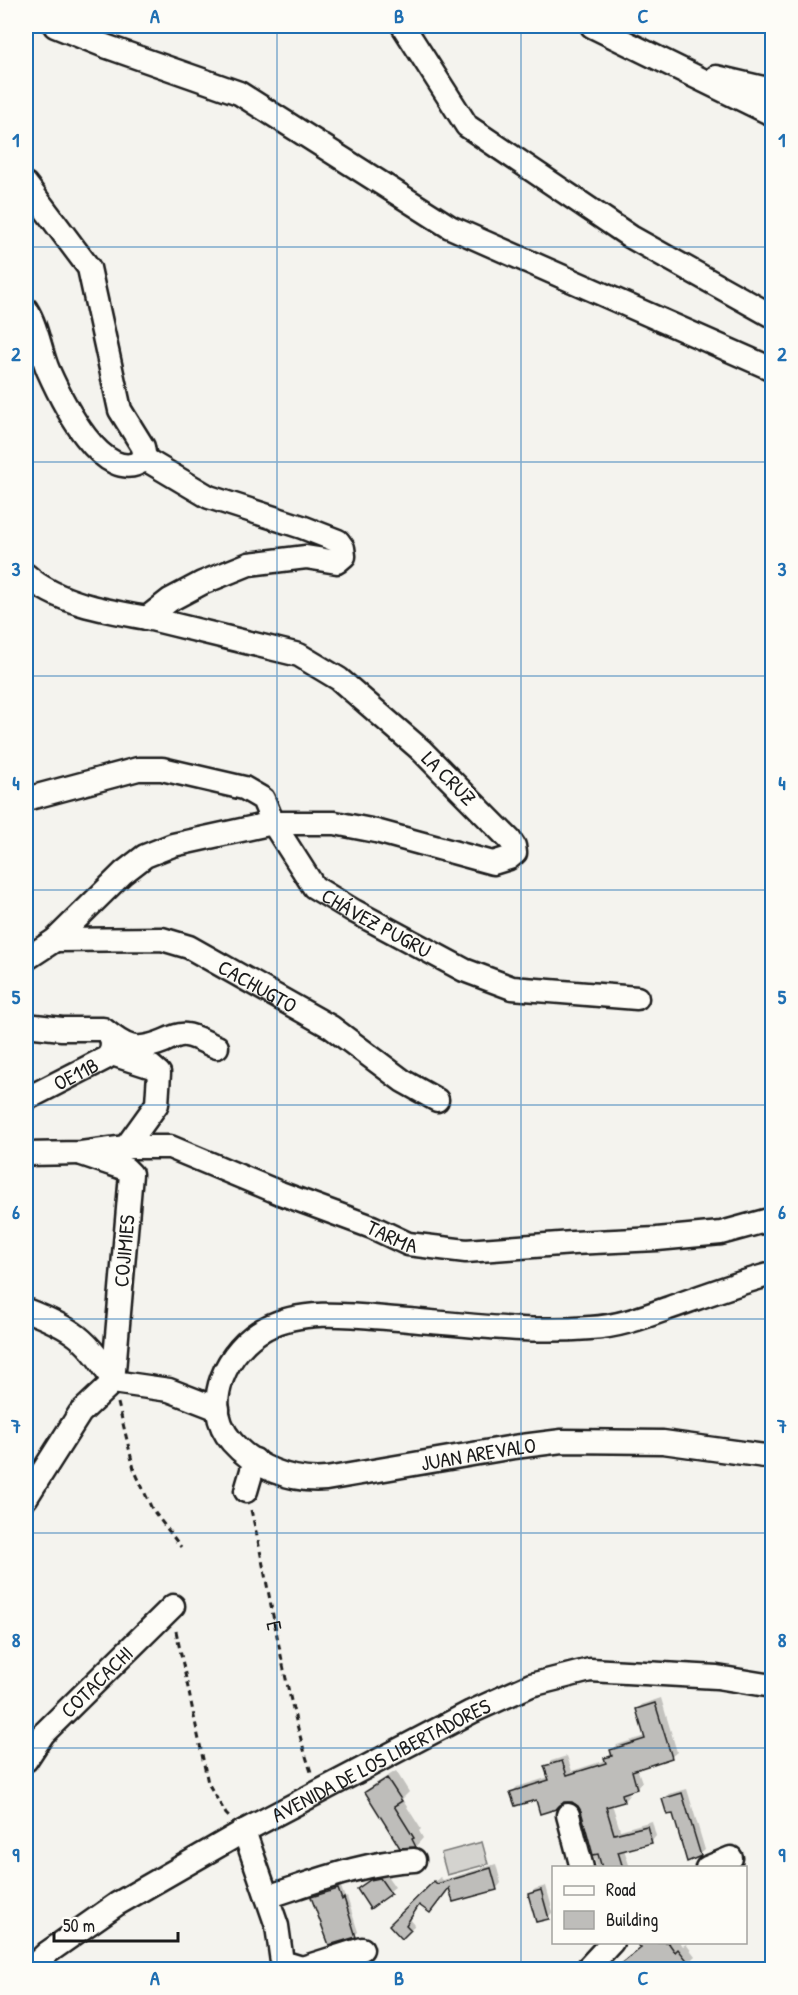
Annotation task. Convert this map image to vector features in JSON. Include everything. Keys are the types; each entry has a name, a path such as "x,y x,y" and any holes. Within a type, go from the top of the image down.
{"street":[{"path":"55,26 239,93 450,226 772,369"},
{"path":"403,26 467,126 631,237 772,316"},
{"path":"592,26 772,114"},
{"path":"700,78 705,76 725,78 772,90"},
{"path":"26,184 89,268 120,410 144,447 145,459"},
{"path":"26,309 48,370 79,430 100,453 114,463 126,466 145,459"},
{"path":"26,575 34,583 83,605 147,618 170,600 202,583 249,564 306,557 336,562 344,556 343,548 338,541 208,497 145,459"},
{"name":"LA CRUZ","path":"147,618 299,656 339,679 421,750 510,840 515,853 509,858 493,863 376,831 335,823 273,823"},
{"name":"CHÁVEZ PUGRU","path":"26,799 138,769 162,769 243,788 262,799 273,823 314,887 464,970 512,988 637,998"},
{"path":"26,959 55,940 123,873 145,856 173,845 273,823"},
{"name":"CACHUGTO","path":"55,940 162,939 189,947 331,1027 403,1081 437,1100"},
{"path":"26,1025 62,1029 103,1029 111,1046 159,1073 157,1104 126,1147"},
{"path":"111,1046 124,1044 137,1047 151,1046 176,1036 187,1035 218,1047"},
{"name":"OE11B","path":"26,1099 106,1058 111,1046"},
{"name":"TARMA","path":"26,1154 81,1153 126,1147 170,1147 280,1193 372,1227 408,1244 466,1251 721,1233 772,1220"},
{"name":"COJIMIES","path":"81,1153 126,1169 131,1174 113,1382"},
{"path":"113,1382 169,1390 218,1409 221,1379 229,1361 241,1346 265,1328 303,1315 353,1316 504,1327 592,1328 645,1317 772,1274"},
{"path":"26,1310 56,1322 81,1338 101,1359 113,1382"},
{"path":"26,1498 80,1413 113,1382"},
{"name":"JUAN AREVALO","path":"218,1409 231,1441 255,1460 284,1475 317,1480 562,1441 663,1442 772,1457"},
{"path":"246,1491 255,1460"},
{"name":"COTACACHI","path":"26,1760 43,1734 173,1614"},
{"name":"AVENIDA DE LOS LIBERTADORES","path":"29,1970 47,1953 117,1904 244,1831 471,1712 531,1685 590,1670 717,1677 772,1686"},
{"path":"568,1815 581,1866"},
{"path":"244,1831 277,1926 282,1962 302,1968 362,1949"},
{"path":"711,1866 731,1858"},
{"path":"267,1897 337,1874 395,1861 414,1860"},
{"path":"586,1970 607,1945"}],"path":[{"path":"113,1382 134,1469 152,1509 182,1547"},
{"name":"E","path":"246,1491 276,1624 289,1698 300,1740 318,1792"},
{"path":"173,1614 208,1783 226,1814 244,1831"}],"shaded area":[{"path":"482,1842 488,1864 447,1875 441,1853"}],"building":[{"path":"655,1703 672,1758 632,1771 637,1789 622,1794 624,1802 606,1807 614,1834 647,1826 652,1843 618,1852 622,1866 601,1866 598,1854 593,1855 578,1806 572,1802 564,1802 556,1809 540,1814 536,1800 515,1806 510,1792 549,1780 544,1766 562,1761 567,1775 606,1763 604,1758 612,1756 610,1750 645,1739 636,1709"},
{"path":"387,1778 402,1801 394,1806 414,1838 412,1839 416,1847 400,1848 365,1792"},
{"path":"682,1793 701,1856 687,1862 673,1814 667,1815 662,1799"},
{"path":"491,1868 497,1890 453,1902 449,1888 430,1913 419,1905 406,1925 411,1930 402,1939 389,1925 434,1881 437,1884"},
{"path":"380,1878 391,1894 370,1909 357,1889 370,1880"},
{"path":"338,1889 342,1900 344,1898 356,1937 329,1945 311,1897"},
{"path":"541,1890 549,1919 536,1922 528,1894"},
{"path":"638,1944 669,1944 675,1952 678,1949 690,1964 682,1970 614,1970 641,1948"}]}
